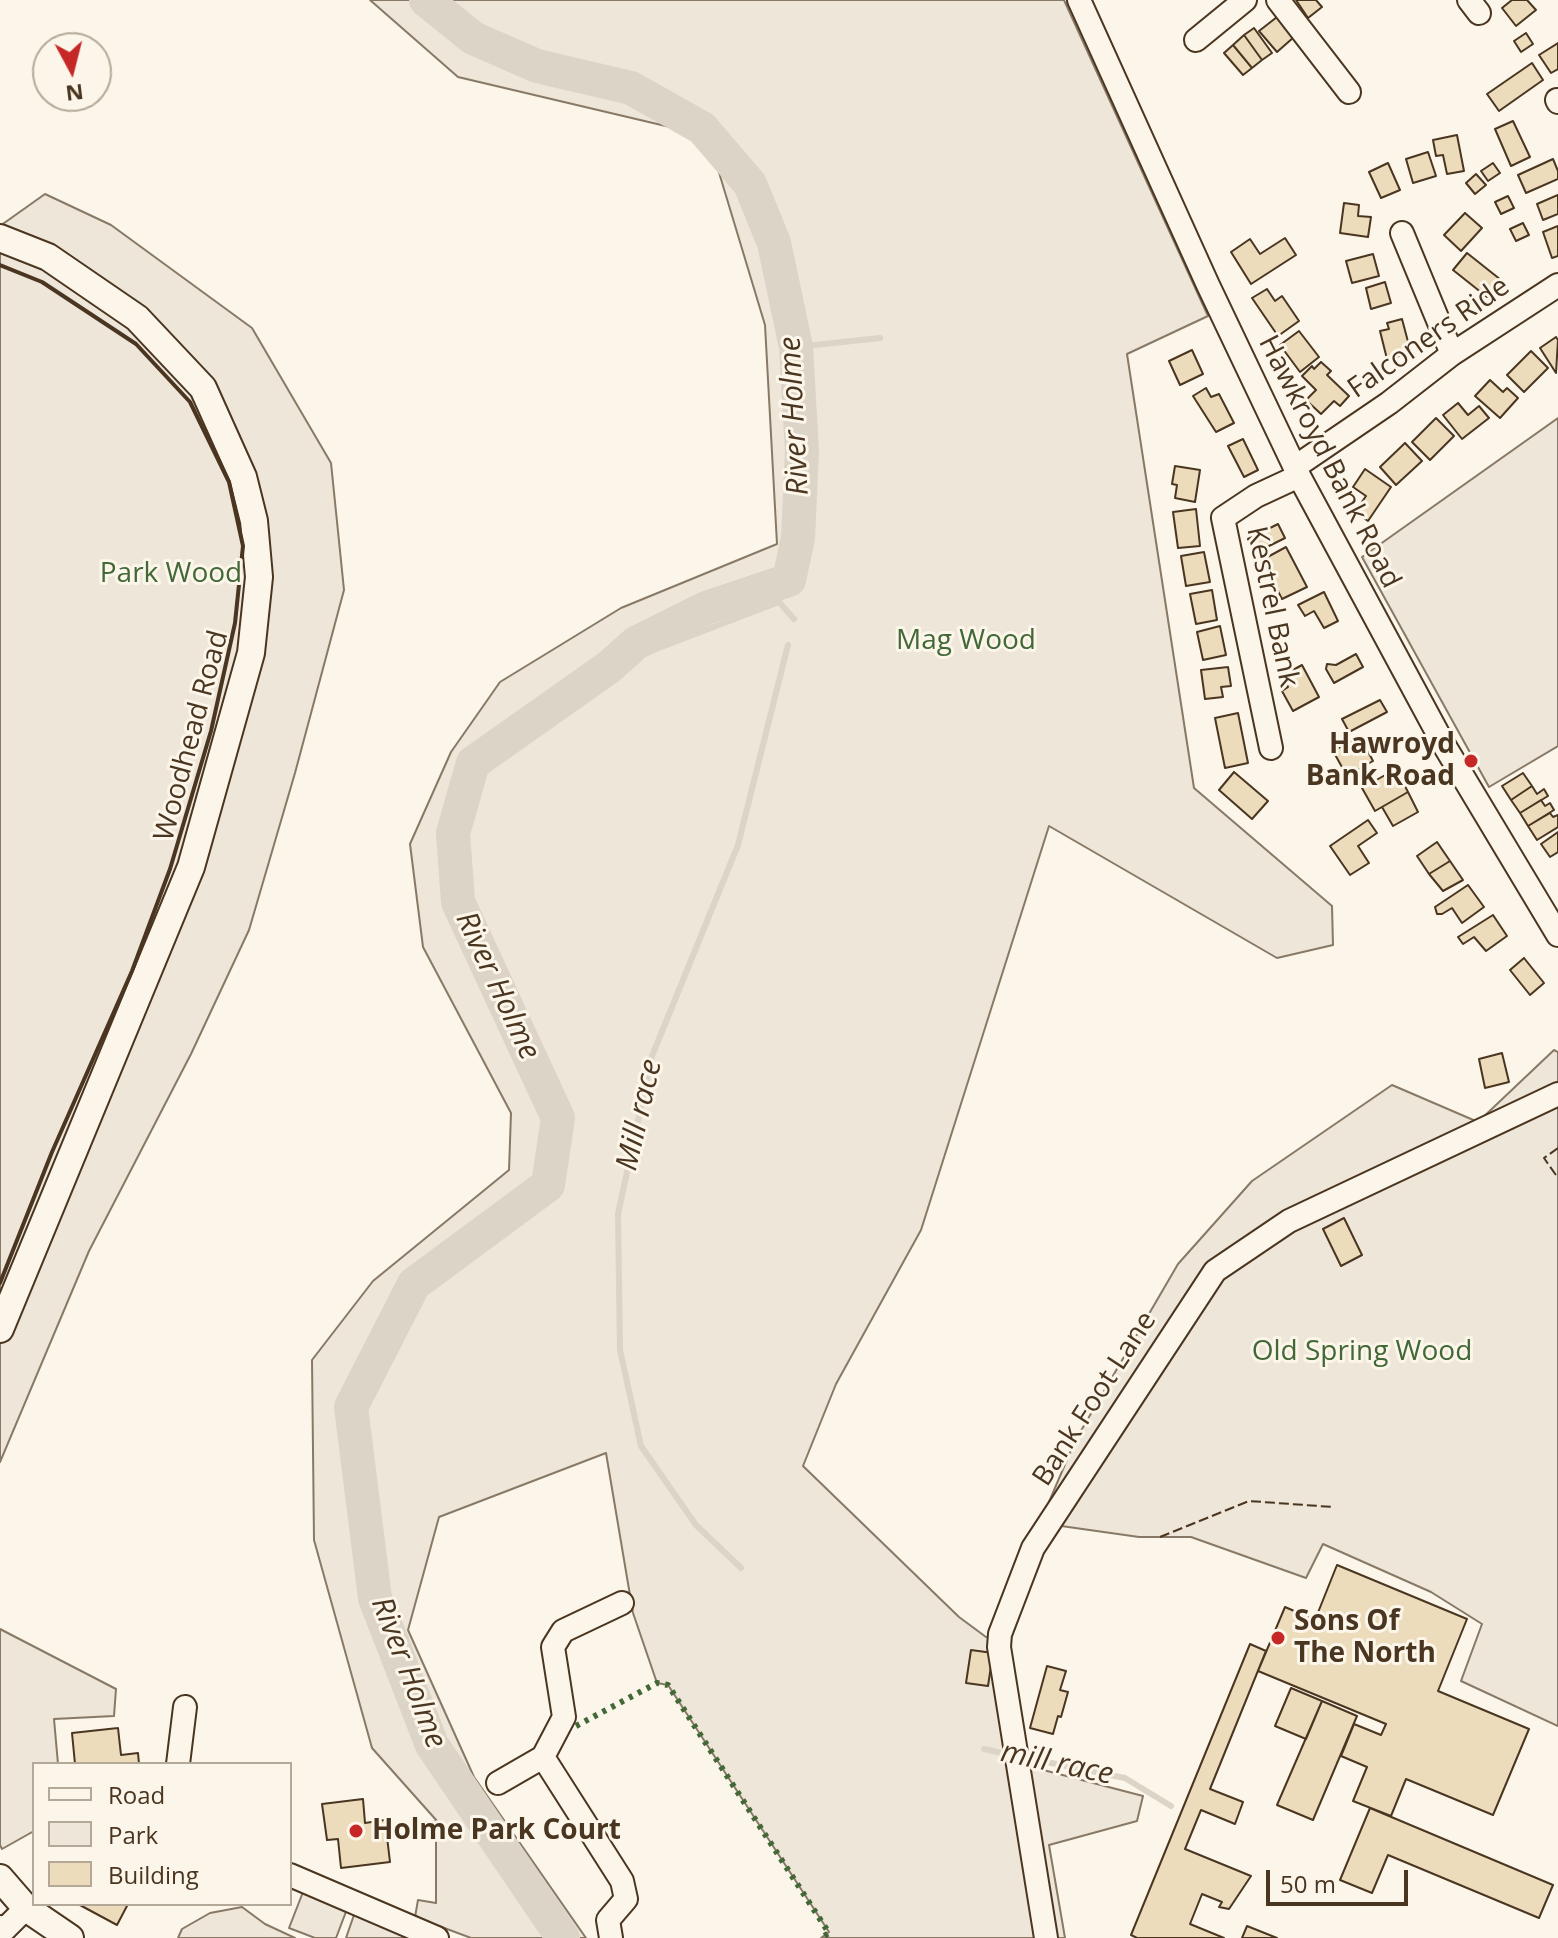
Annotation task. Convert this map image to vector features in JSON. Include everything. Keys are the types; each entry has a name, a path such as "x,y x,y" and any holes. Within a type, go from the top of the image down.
{"main road":[{"name":"Woodhead Road","path":"0,238 48,257 137,318 203,388 243,477 254,521 259,577 251,653 191,867 0,1329"},
{"path":"0,1878 26,1908 62,1933"}],"street":[{"name":"Hawkroyd Bank Road","path":"1079,0 1201,271 1297,472 1444,745 1558,935"},
{"path":"1196,40 1245,0"},
{"path":"1278,0 1349,92"},
{"path":"1402,233 1452,354"},
{"name":"Falconers Ride","path":"1297,472 1452,354 1558,285"},
{"name":"Kestrel Bank","path":"1271,748 1223,518 1297,472"},
{"name":"Bank Foot Lane","path":"1046,1938 999,1647 1000,1634 1033,1548 1215,1271 1289,1221 1558,1094"},
{"path":"498,1783 543,1757 564,1717 553,1647 563,1631 622,1603"},
{"path":"178,1762 185,1707"},
{"path":"543,1757 622,1881 626,1899 608,1920 611,1938"},
{"path":"292,1876 437,1938"},
{"path":"6,1932 26,1908"}],"green space":[{"name":"Mag Wood","path":"370,0 1064,0 1208,316 1127,354 1194,788 1332,906 1333,945 1277,958 1049,826 921,1230 836,1384 803,1466 959,1617 986,1637 1006,1638 1028,1766 1143,1796 1137,1821 1049,1845 1065,1938 821,1938 829,1932 668,1685 657,1683 633,1613 606,1453 439,1517 408,1630 474,1777 586,1938 471,1938 415,1917 418,1900 436,1903 436,1840 422,1834 425,1824 437,1821 372,1748 314,1540 312,1360 373,1281 509,1170 511,1113 423,947 410,844 451,752 500,682 621,608 777,544 765,325 708,136 458,77"},
{"name":"Park Wood","path":"45,194 111,225 252,328 331,463 344,590 249,930 191,1054 89,1251 0,1462 0,226"},
{"path":"1558,418 1558,746 1489,787 1362,557"},
{"name":"Old Spring Wood","path":"1554,1050 1558,1052 1558,1726 1461,1681 1482,1624 1431,1592 1323,1544 1306,1578 1191,1537 1139,1537 1040,1523 1075,1441 1178,1264 1252,1181 1392,1085 1478,1122"},
{"path":"0,1629 116,1689 114,1716 54,1719 58,1762 32,1762 32,1832 2,1849"},
{"path":"303,1892 347,1909 336,1938 315,1938 289,1928"},
{"path":"242,1907 265,1924 295,1938 178,1938 182,1929 210,1913"},
{"path":"355,1912 410,1934 409,1938 346,1938"}],"building":[{"path":"1296,0 1316,0 1322,7 1308,18"},
{"path":"1512,0 1527,0 1536,10 1516,26 1502,8"},
{"path":"1277,17 1294,37 1277,52 1259,31"},
{"path":"1254,28 1272,53 1262,60 1244,35"},
{"path":"1526,33 1533,44 1521,52 1514,41"},
{"path":"1244,35 1262,60 1252,68 1233,45"},
{"path":"1558,43 1558,69 1551,73 1539,55"},
{"path":"1233,45 1252,68 1243,75 1224,53"},
{"path":"1532,63 1543,80 1499,111 1487,94"},
{"path":"1513,121 1530,157 1511,166 1495,129"},
{"path":"1457,135 1464,171 1447,174 1443,155 1436,156 1433,140"},
{"path":"1428,152 1436,176 1413,183 1406,159"},
{"path":"1553,159 1558,179 1526,193 1518,175"},
{"path":"1388,163 1400,190 1381,198 1369,172"},
{"path":"1493,163 1500,173 1488,181 1481,171"},
{"path":"1476,174 1486,185 1475,194 1466,183"},
{"path":"1558,195 1558,214 1543,220 1537,204"},
{"path":"1508,196 1514,208 1501,214 1495,202"},
{"path":"1344,203 1359,205 1358,216 1371,217 1368,237 1340,233"},
{"path":"1465,213 1482,228 1461,251 1444,235"},
{"path":"1523,223 1529,235 1516,241 1510,229"},
{"path":"1558,226 1558,256 1552,258 1543,232"},
{"path":"1285,238 1296,255 1251,284 1231,252 1250,239 1260,254"},
{"path":"1467,253 1501,280 1487,297 1453,270"},
{"path":"1373,254 1379,276 1352,283 1346,261"},
{"path":"1385,282 1391,303 1371,309 1366,288"},
{"path":"1267,289 1275,301 1282,296 1299,321 1278,336 1252,298"},
{"path":"1402,319 1411,353 1387,359 1380,331 1389,329 1387,323"},
{"path":"1299,331 1319,357 1300,372 1280,345"},
{"path":"1556,337 1558,340 1556,373 1540,348"},
{"path":"1192,350 1203,374 1180,385 1169,361"},
{"path":"1531,351 1548,368 1524,392 1507,375"},
{"path":"1321,362 1331,371 1327,375 1349,396 1340,406 1334,401 1321,414 1306,400 1316,390 1302,376"},
{"path":"1490,380 1503,392 1507,388 1518,398 1500,418 1475,396"},
{"path":"1206,388 1211,397 1219,394 1234,423 1216,432 1193,396"},
{"path":"1458,403 1468,415 1479,406 1489,418 1462,439 1443,415"},
{"path":"1436,418 1454,436 1430,460 1412,442"},
{"path":"1243,439 1258,470 1244,477 1228,446"},
{"path":"1405,443 1422,461 1396,485 1380,467"},
{"path":"1175,466 1200,470 1195,502 1175,498 1177,485 1172,484"},
{"path":"1365,469 1391,487 1368,521 1355,512 1366,496 1353,487"},
{"path":"1196,509 1200,546 1178,548 1173,512"},
{"path":"1278,524 1285,538 1255,553 1248,539"},
{"path":"1286,547 1307,587 1282,599 1262,560"},
{"path":"1204,552 1210,582 1186,586 1181,556"},
{"path":"1212,590 1217,620 1196,624 1190,594"},
{"path":"1324,592 1338,621 1324,628 1314,611 1305,616 1298,605"},
{"path":"1220,626 1226,655 1203,660 1197,632"},
{"path":"1356,654 1363,667 1334,683 1326,669 1327,664 1336,665"},
{"path":"1302,665 1319,697 1293,711 1282,691 1288,687 1282,676"},
{"path":"1228,667 1231,686 1221,687 1223,697 1205,699 1201,670"},
{"path":"1380,700 1387,712 1349,732 1342,719"},
{"path":"1238,713 1248,763 1225,768 1215,718"},
{"path":"1355,739 1359,747 1364,744 1373,761 1347,776 1333,751"},
{"path":"1396,769 1408,792 1375,811 1362,788"},
{"path":"1234,772 1268,801 1252,819 1219,790"},
{"path":"1523,773 1532,786 1511,800 1502,786"},
{"path":"1532,786 1537,794 1544,789 1548,796 1520,813 1511,800"},
{"path":"1408,792 1418,812 1393,826 1382,807"},
{"path":"1541,800 1545,806 1550,803 1554,810 1528,826 1520,813"},
{"path":"1550,813 1553,817 1558,815 1558,827 1537,840 1528,826"},
{"path":"1368,820 1377,833 1358,846 1369,863 1350,875 1330,846"},
{"path":"1558,832 1558,852 1550,857 1541,844"},
{"path":"1437,842 1450,861 1429,874 1417,856"},
{"path":"1450,861 1463,880 1443,891 1429,874"},
{"path":"1468,885 1484,907 1462,923 1452,908 1437,914 1435,907"},
{"path":"1493,915 1507,936 1486,951 1474,937 1463,944 1458,937"},
{"path":"1524,958 1544,983 1530,995 1510,970"},
{"path":"1502,1053 1509,1082 1485,1088 1479,1059"},
{"path":"1344,1218 1362,1255 1341,1266 1323,1229"},
{"path":"1337,1565 1467,1619 1438,1691 1529,1729 1493,1815 1406,1779 1391,1816 1353,1801 1367,1767 1341,1756 1354,1724 1381,1735 1386,1724 1258,1671 1285,1607 1315,1620"},
{"path":"1250,1644 1266,1651 1210,1789 1243,1802 1235,1824 1201,1810 1185,1849 1251,1876 1229,1909 1219,1907 1222,1902 1202,1894 1190,1924 1224,1938 1137,1938 1131,1935"},
{"path":"971,1650 993,1653 988,1686 966,1683"},
{"path":"1047,1666 1066,1671 1060,1690 1068,1692 1053,1734 1030,1728"},
{"path":"1291,1688 1322,1701 1306,1739 1275,1726"},
{"path":"1322,1701 1357,1716 1313,1820 1277,1805"},
{"path":"118,1728 121,1755 138,1753 139,1762 75,1762 72,1733"},
{"name":"Holme Park Court","path":"363,1799 365,1823 385,1820 390,1862 341,1868 338,1839 327,1840 322,1804"},
{"path":"1370,1808 1553,1885 1539,1918 1388,1855 1372,1893 1340,1880"},
{"path":"82,1906 127,1906 117,1925"},
{"path":"1247,1926 1277,1938 1242,1938"}],"waterway":[{"name":"River Holme","path":"426,0 473,38 537,66 631,88 702,128 750,184 774,243 796,347 802,452 798,538 789,580 706,608 636,643 609,667 473,763 453,833 458,902 558,1118 548,1185 414,1284 351,1407 375,1598 432,1745 563,1938"},
{"path":"796,347 880,338"},
{"name":"Mill race","path":"609,667 779,602 794,619"},
{"name":"Mill race","path":"741,1568 696,1525 641,1446 620,1350 618,1214 652,1056 738,845 788,645"},
{"name":"mill race","path":"984,1749 1011,1755"},
{"name":"mill race","path":"1022,1757 1125,1778 1171,1806"}],"hedge":[{"path":"576,1726 657,1683 668,1685 829,1933 821,1938"}],"fence":[{"path":"1558,1148 1544,1158 1558,1178"},
{"path":"1160,1537 1249,1501 1333,1507"}],"wall":[{"path":"0,265 42,282 136,344 190,402 229,482 243,546 235,623 211,731 170,869 132,971 52,1152 0,1283"}],"place":[{"name":"Hawroyd Bank Road","path":"1471,761"},
{"name":"Sons Of The North","path":"1278,1638"},
{"name":"Holme Park Court","path":"356,1831"}]}
